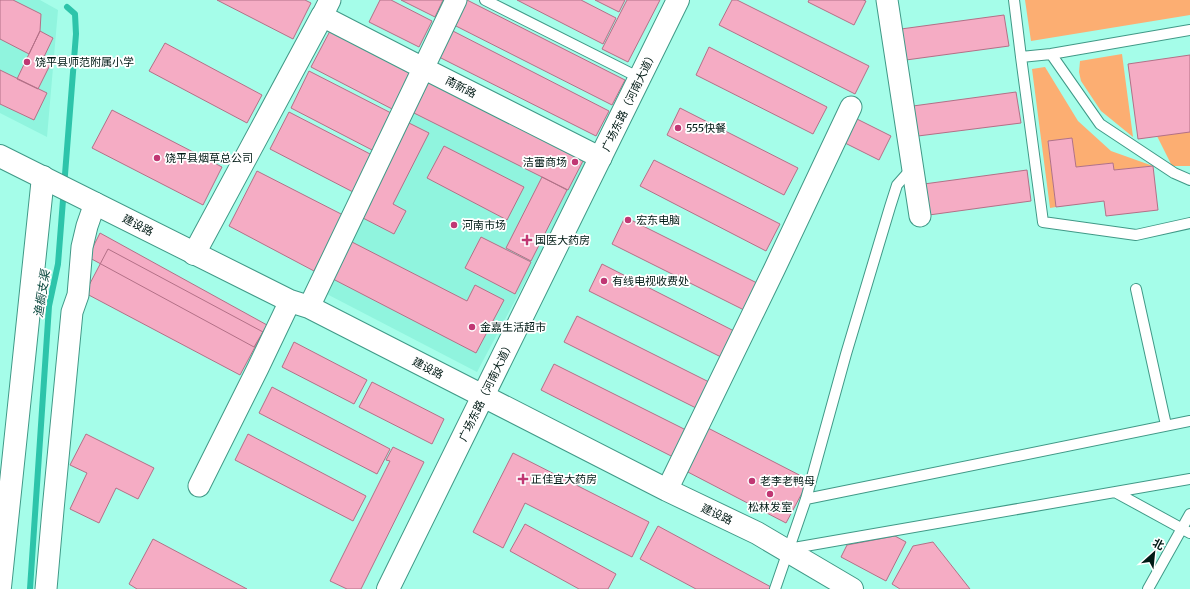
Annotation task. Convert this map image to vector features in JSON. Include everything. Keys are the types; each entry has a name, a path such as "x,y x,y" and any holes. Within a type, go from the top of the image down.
{"main road":[{"name":"广场东路（河南大道）","path":"388,589 601,158 677,0"},
{"path":"194,254 325,5"},
{"name":"建设路","path":"0,156 194,254 299,304 483,396 667,490 757,533 852,589"},
{"path":"0,587 43,177"}],"street":[{"path":"199,486 258,368 299,304 423,68 456,0"},
{"path":"887,0 920,216"},
{"name":"南新路","path":"325,5 423,68 601,158"},
{"path":"667,490 851,107"},
{"path":"46,589 72,312 78,295 82,247 95,203"}],"lane":[{"path":"485,0 640,78"},
{"path":"1014,0 1043,222 1136,235 1190,223"},
{"path":"1021,57 1051,54 1190,30"},
{"path":"1051,54 1100,124 1174,173 1190,180"},
{"path":"775,589 806,499 846,354 897,185 913,167"},
{"path":"1136,289 1166,425"},
{"path":"806,499 1190,421"},
{"path":"788,549 1190,479"},
{"path":"1115,492 1186,531"},
{"path":"1148,589 1186,531 1190,514"}],"shaded area":[{"name":"饶平县师范附属小学","path":"0,0 40,0 58,10 47,137 0,113"},
{"path":"1025,0 1190,0 1190,15 1031,41"},
{"path":"1122,54 1133,137 1101,111 1081,81 1079,72 1080,61"},
{"path":"1045,67 1078,121 1111,151 1153,166 1114,170 1113,163 1076,167 1072,138 1048,141 1056,207 1050,208 1032,69"},
{"name":"河南市场","path":"428,77 590,160 477,372 321,291"},
{"path":"1190,131 1190,166 1172,166 1157,136"}],"building":[{"path":"0,0 13,0 41,14 40,31 29,54 0,39"},
{"path":"217,0 305,0 311,3 293,39"},
{"path":"380,0 391,0 432,21 419,47 369,22"},
{"path":"401,0 443,0 435,17"},
{"path":"464,0 467,0 625,80 612,105 452,24"},
{"path":"517,0 581,0 616,18 603,44"},
{"path":"595,0 625,0 619,12"},
{"path":"627,0 660,0 628,62 602,49"},
{"path":"732,0 737,0 869,66 855,94 719,25"},
{"path":"809,0 866,1 854,25 808,2"},
{"path":"1004,15 1009,46 906,60 901,29"},
{"path":"449,29 609,111 596,136 435,55"},
{"path":"40,31 53,38 42,61 50,65 38,89 17,79"},
{"path":"330,31 413,74 394,110 311,67"},
{"path":"165,43 262,95 247,123 149,71"},
{"path":"709,47 827,107 813,134 696,75"},
{"path":"1190,55 1190,132 1138,139 1128,64"},
{"path":"0,70 47,93 34,120 0,104"},
{"path":"309,71 393,114 374,151 291,108"},
{"path":"428,81 584,159 568,190 412,112"},
{"path":"1016,92 1021,123 918,136 913,106"},
{"path":"680,108 798,168 784,195 667,135"},
{"name":"饶平县烟草总公司","path":"112,110 222,167 203,205 92,148"},
{"path":"289,112 372,155 353,192 270,149"},
{"path":"853,117 891,136 879,160 841,141"},
{"path":"409,123 429,133 393,204 406,211 394,234 361,217"},
{"path":"1072,138 1076,167 1113,163 1114,170 1153,166 1158,210 1106,216 1104,201 1056,207 1048,141"},
{"path":"444,146 524,187 507,220 427,178"},
{"path":"654,160 780,224 766,251 640,186"},
{"path":"1027,170 1031,201 929,215 924,184"},
{"path":"257,171 343,215 314,271 229,226"},
{"path":"542,177 567,190 531,261 506,248"},
{"path":"625,217 761,285 748,312 612,244"},
{"path":"100,233 267,325 254,347 88,257"},
{"path":"481,237 531,262 515,294 465,268"},
{"path":"352,242 467,301 475,285 504,300 476,353 333,279"},
{"path":"108,249 263,332 240,375 85,293"},
{"path":"602,264 738,333 725,359 589,291"},
{"path":"577,316 713,384 700,410 564,342"},
{"path":"294,342 367,380 354,404 282,367"},
{"path":"554,364 690,432 677,459 541,390"},
{"path":"372,382 444,419 432,444 359,407"},
{"path":"272,387 390,449 377,474 259,413"},
{"path":"706,427 809,480 786,523 684,470"},
{"path":"86,434 154,468 138,499 116,488 99,523 70,509 87,473 70,465"},
{"path":"248,434 366,496 353,521 235,460"},
{"path":"393,447 424,462 361,589 347,589 330,581 390,461 386,460"},
{"path":"513,453 649,522 632,557 525,503 503,548 473,532"},
{"path":"525,524 616,574 608,589 579,589 510,551"},
{"path":"658,526 771,587 770,589 696,589 640,559"},
{"path":"895,536 906,542 886,581 841,557 847,545"},
{"path":"153,539 247,589 137,589 129,584"},
{"path":"933,542 970,589 900,589 892,584 913,546"}],"waterway":[{"name":"渔橱支渠","path":"30,589 49,306 58,264 76,34 75,14 67,7"}],"place":[{"name":"饶平县师范附属小学","path":"27,62"},
{"name":"555快餐","path":"678,128"},
{"name":"饶平县烟草总公司","path":"157,158"},
{"name":"洁蕾商场","path":"575,162"},
{"name":"宏东电脑","path":"628,220"},
{"name":"河南市场","path":"454,225"},
{"name":"国医大药房","path":"527,240"},
{"name":"有线电视收费处","path":"604,281"},
{"name":"金嘉生活超市","path":"472,327"},
{"name":"正佳宜大药房","path":"523,479"},
{"name":"老李老鸭母","path":"752,481"},
{"name":"松林发室","path":"770,494"}]}
